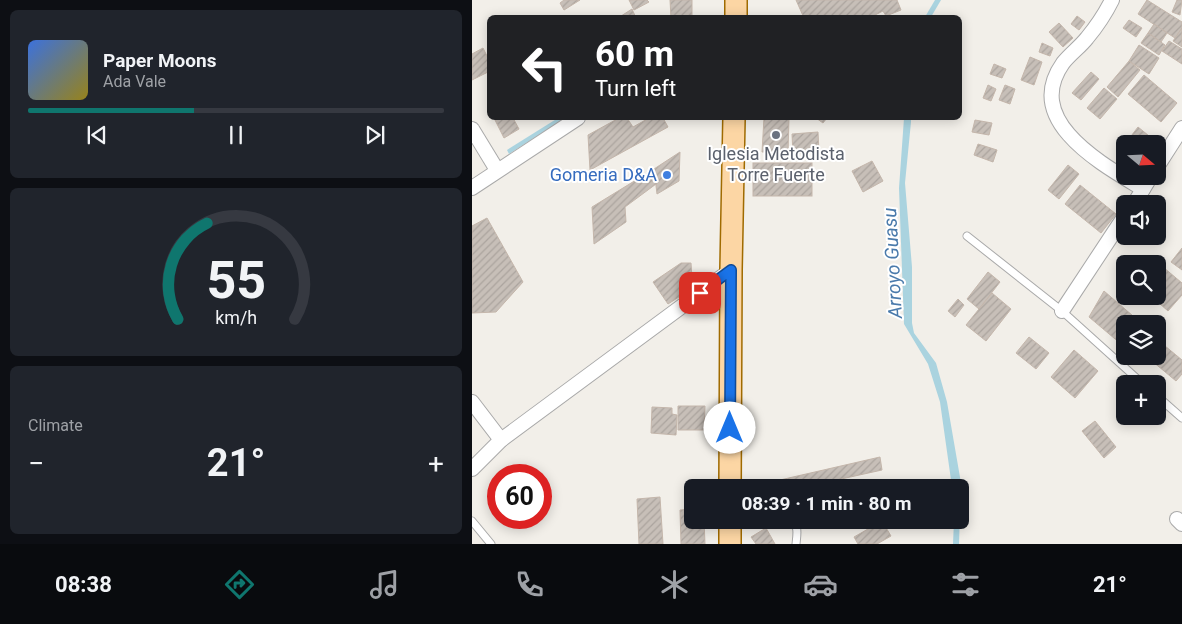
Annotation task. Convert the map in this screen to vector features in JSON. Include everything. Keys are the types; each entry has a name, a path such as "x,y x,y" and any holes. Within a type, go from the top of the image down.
{"main road":[{"path":"730,479 734,120"},
{"path":"730,529 730,544"}],"street":[{"path":"1112,0 1086,38 1064,63 1054,81 1051,100 1057,116 1068,134 1092,157 1143,190"},
{"path":"472,188 575,120"},
{"path":"1166,153 1182,128"},
{"path":"472,129 497,170"},
{"path":"1140,195 1146,185"},
{"path":"1062,312 1116,229"},
{"path":"472,469 501,440 731,270"},
{"path":"472,402 501,440"}],"lane":[{"path":"968,236 1062,312 1133,375"},
{"path":"1166,404 1182,418"},
{"path":"472,521 490,544"},
{"path":"796,544 797,529"}],"water":[{"path":"935,0 941,0 932,15 926,15"},
{"path":"555,120 562,120 509,154 507,150"},
{"path":"904,120 911,120 905,183 912,267 912,323 914,333 936,363 947,402 960,479 951,479 940,402 928,364 904,324 899,188"},
{"path":"954,529 960,529 959,544 953,544"}],"building":[{"path":"564,0 580,0 564,10 560,3"},
{"path":"629,0 647,0 649,2 634,10"},
{"path":"670,0 692,0 692,15 671,15"},
{"path":"796,0 897,0 901,10 888,15 885,15 883,11 875,15 803,15"},
{"path":"1147,0 1182,22 1182,28 1175,38 1138,14"},
{"path":"1177,0 1182,0 1180,15 1172,12"},
{"path":"632,9 635,15 623,15"},
{"path":"1077,16 1085,22 1079,30 1071,24"},
{"path":"1129,20 1142,28 1136,37 1123,28"},
{"path":"1059,23 1073,38 1063,47 1049,32"},
{"path":"1154,24 1167,33 1161,42 1148,33"},
{"path":"1182,28 1182,47 1173,41"},
{"path":"1148,33 1165,45 1159,55 1141,43"},
{"path":"1169,41 1182,49 1182,64 1162,51"},
{"path":"1042,43 1053,48 1050,56 1039,52"},
{"path":"1139,45 1159,58 1149,74 1129,61"},
{"path":"483,48 487,56 487,72 472,80 472,54"},
{"path":"1030,57 1042,62 1034,85 1021,80"},
{"path":"1129,61 1140,70 1118,97 1107,87"},
{"path":"994,64 1006,69 1002,78 990,74"},
{"path":"1091,72 1099,79 1081,100 1072,93"},
{"path":"1144,75 1177,103 1161,122 1128,94"},
{"path":"988,85 996,89 991,101 983,98"},
{"path":"1005,85 1015,89 1010,104 999,100"},
{"path":"1104,88 1117,99 1100,119 1087,108"},
{"path":"495,120 514,120 519,129 504,138"},
{"path":"615,120 628,120 633,127 645,120 664,120 668,127 590,170 588,135"},
{"name":"Iglesia Metodista Torre Fuerte","path":"764,120 789,120 788,153 762,152"},
{"path":"975,120 992,123 989,135 972,132"},
{"path":"1138,127 1148,135 1132,135"},
{"path":"818,132 819,152 793,154 792,134"},
{"path":"978,144 997,150 993,162 974,155"},
{"name":"Gomeria D&A","path":"680,152 679,181 657,194 654,169"},
{"path":"872,161 883,181 863,192 852,171"},
{"path":"753,163 812,163 812,196 753,196"},
{"path":"1068,165 1079,174 1059,199 1048,190"},
{"path":"654,169 656,184 625,207 626,222 594,244 592,207"},
{"path":"1080,185 1116,214 1101,233 1065,204"},
{"path":"487,218 523,282 496,312 472,313 472,226"},
{"path":"1182,248 1182,270 1171,262"},
{"path":"681,263 691,263 693,294 682,295 668,304 653,282"},
{"path":"1166,270 1182,283 1182,295 1168,311 1161,305 1166,305"},
{"path":"988,272 1000,282 979,309 967,299"},
{"path":"1104,291 1116,301 1116,305 1120,305 1132,315 1116,315 1116,340 1089,317"},
{"path":"992,293 1011,309 986,341 966,325"},
{"path":"958,299 964,305 955,317 948,311"},
{"path":"1029,337 1049,353 1036,369 1016,353"},
{"path":"1166,347 1182,360 1182,374 1176,381 1157,365 1166,365"},
{"path":"1074,350 1098,371 1075,398 1051,377"},
{"path":"678,406 705,406 704,430 678,430"},
{"path":"652,407 672,408 672,414 677,415 676,435 651,433"},
{"path":"1095,421 1116,447 1104,458 1082,431"},
{"path":"880,457 882,470 841,479 784,479"},
{"path":"660,497 663,544 639,544 637,499"},
{"path":"680,510 684,510 684,529 704,529 705,544 681,544"},
{"path":"767,529 775,544 756,544 751,537"},
{"path":"868,529 887,529 891,536 877,544 858,544 854,537"}],"place":[{"name":"Iglesia Metodista Torre Fuerte","path":"776,135"},
{"name":"Gomeria D&A","path":"667,175"}],"route":[{"path":"700,293 731,270 730,428"}],"water label":[{"name":"Arroyo Guasu","path":"892,263"}]}
